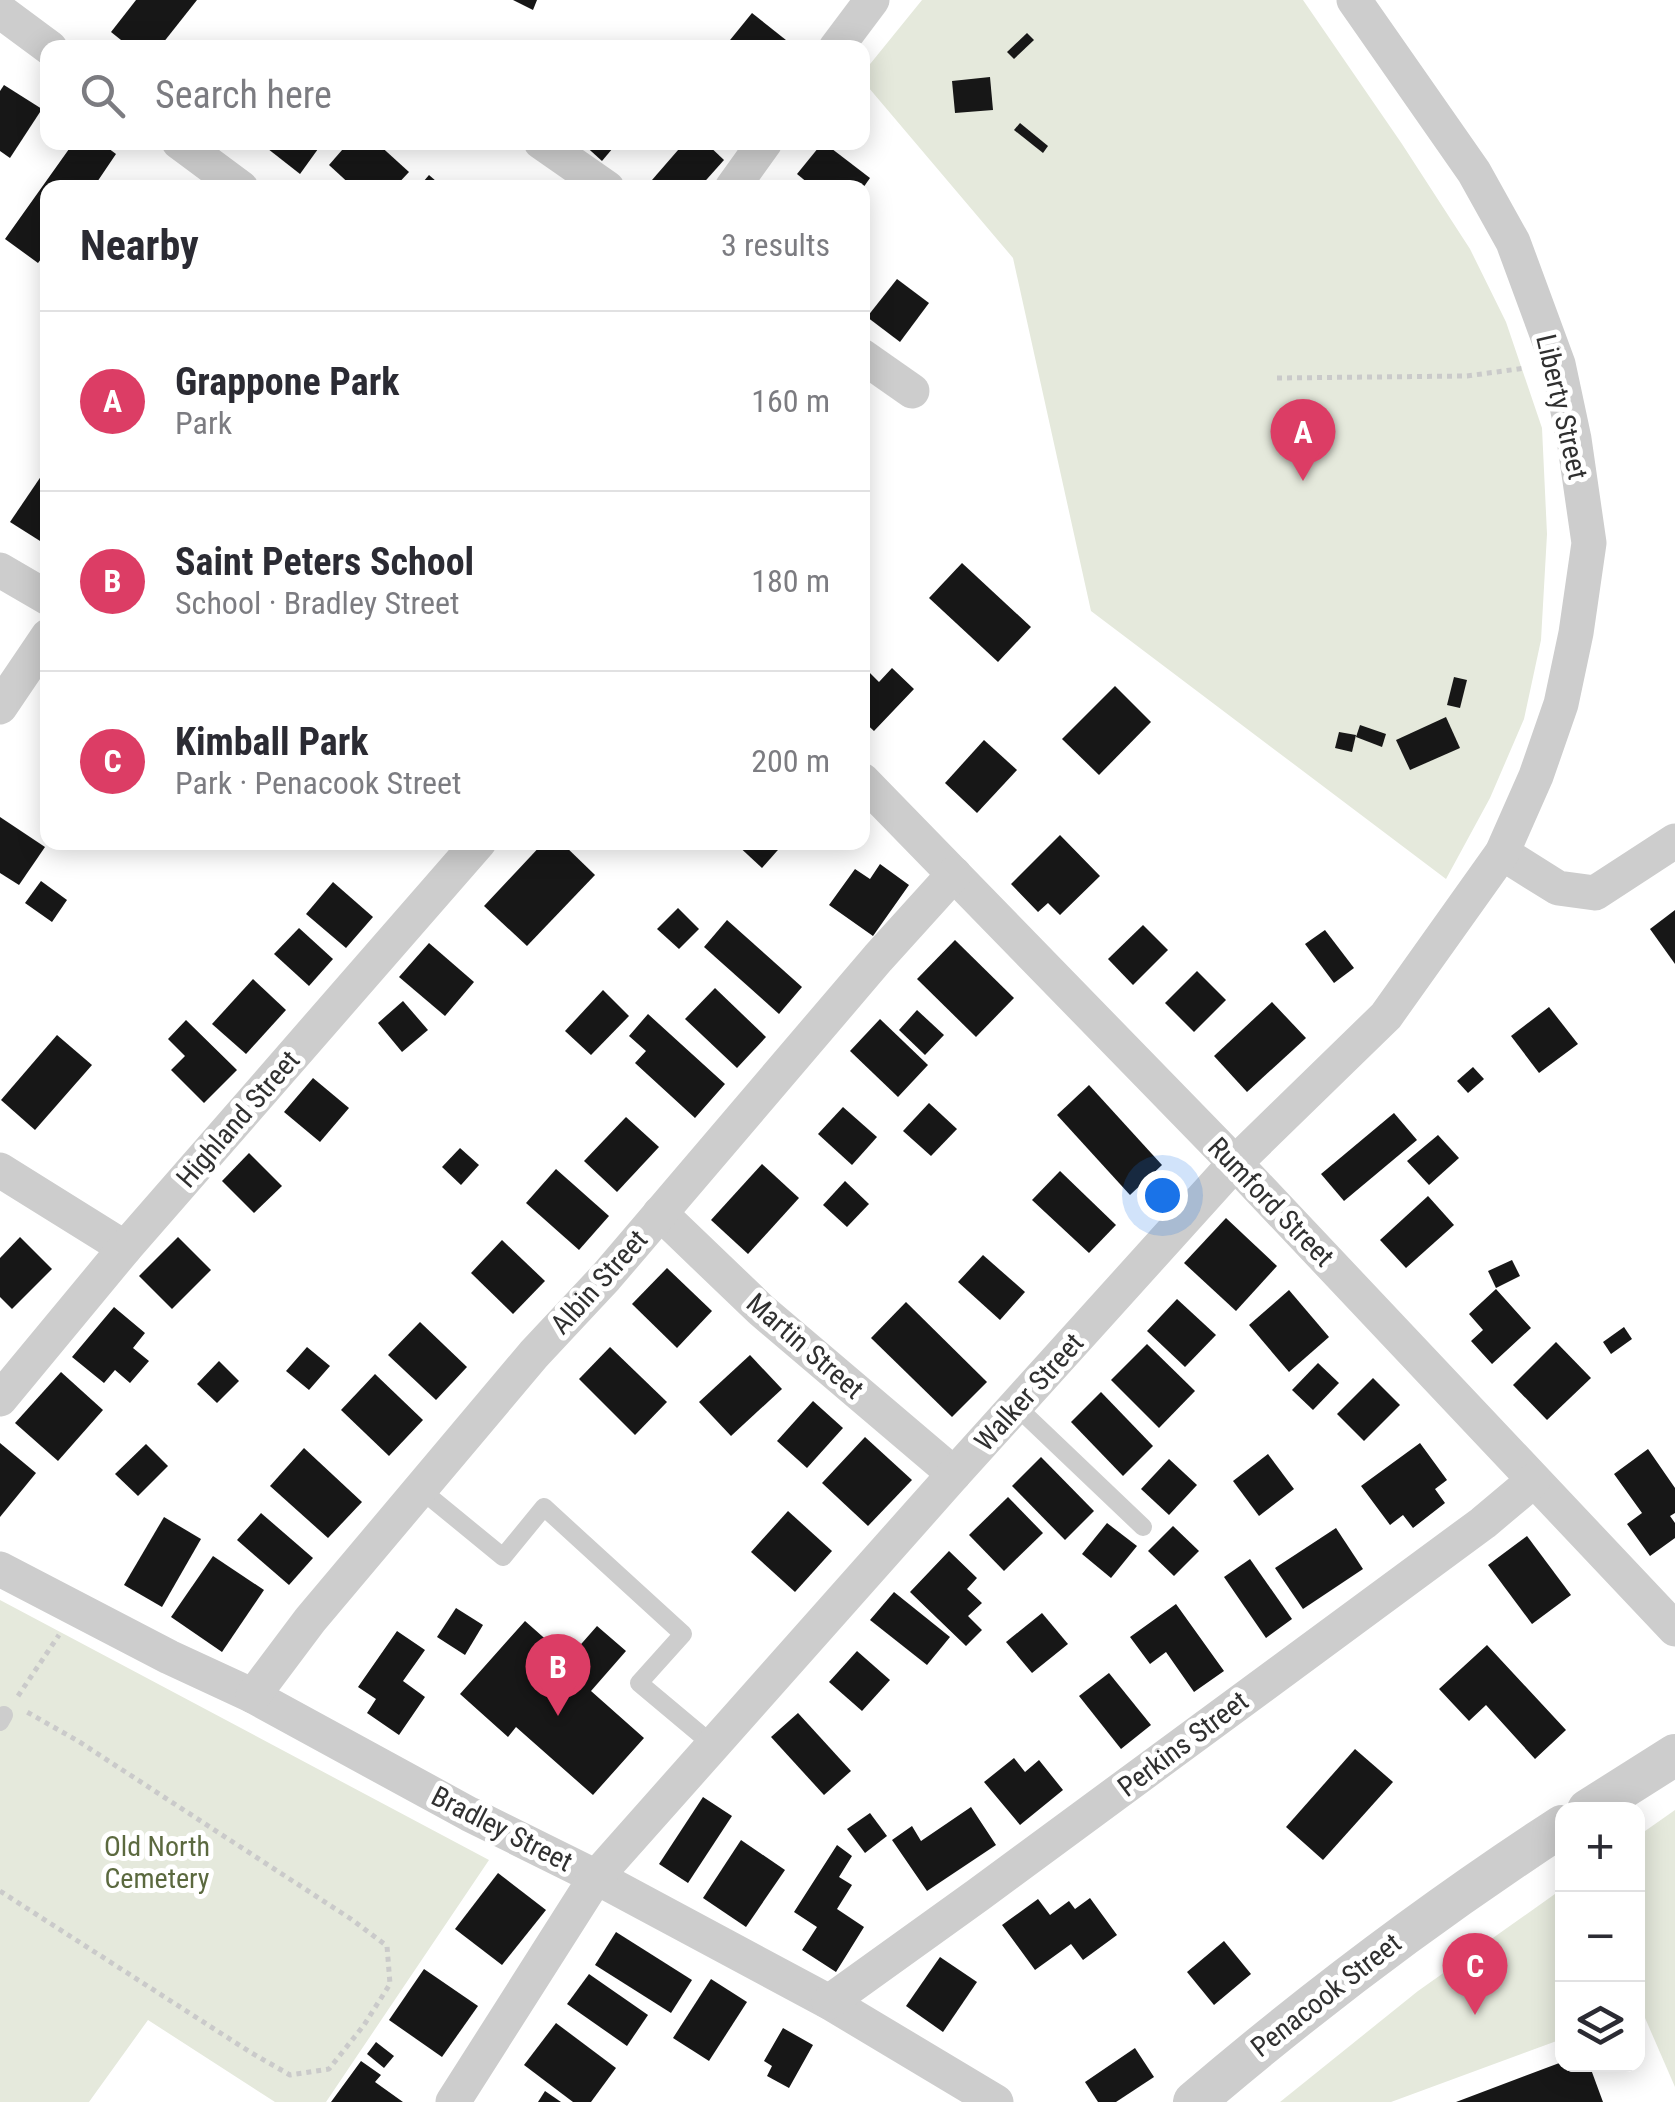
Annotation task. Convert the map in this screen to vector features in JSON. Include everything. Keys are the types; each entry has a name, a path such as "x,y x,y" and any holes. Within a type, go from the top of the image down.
{"street":[{"path":"842,40 872,0"},
{"name":"Liberty Street","path":"1354,0 1474,172 1513,242 1558,364 1574,439 1588,543 1576,633 1562,704 1502,853"},
{"path":"0,11 40,41"},
{"path":"191,150 230,180"},
{"path":"552,150 596,180"},
{"path":"738,180 759,150"},
{"path":"870,362 912,391"},
{"path":"0,570 40,593"},
{"path":"0,707 40,648"},
{"name":"Rumford Street","path":"870,788 1235,1163 1675,1629"},
{"path":"1502,853 1558,888 1595,893 1675,841"},
{"name":"Highland Street","path":"0,1399 125,1248 472,850"},
{"name":"Walker Street","path":"453,2102 596,1877 1235,1163 1386,1016 1502,853"},
{"name":"Albin Street","path":"253,1696 310,1620 534,1354 606,1277 954,874"},
{"path":"0,1170 125,1248"},
{"name":"Martin Street","path":"660,1212 761,1310 954,1474"},
{"name":"Perkins Street","path":"829,2002 1483,1523 1533,1481"},
{"name":"Bradley Street","path":"0,1569 253,1696 469,1814 596,1877 829,2002 996,2102"},
{"path":"1601,1802 1675,1755"},
{"name":"Penacook Street","path":"1194,2102 1280,2028 1402,1936 1555,1831"}],"lane":[{"path":"1016,1406 1143,1527"},
{"path":"420,1489 503,1558 544,1507 684,1634 639,1683 712,1745"}],"path":[{"path":"1277,378 1467,376 1558,364"},
{"path":"2,1718 77,1609"},
{"path":"0,1891 290,2075 330,2070 390,1984 387,1946 352,1919 78,1741 24,1710 2,1718"}],"green space":[{"path":"922,0 1303,0 1470,249 1506,322 1542,428 1547,534 1541,640 1524,719 1490,798 1446,879 1091,611 1013,258 870,89 870,64"},
{"name":"Old North Cemetery","path":"0,1600 489,1860 326,2102 275,2102 148,2020 89,2102 0,2102"},
{"path":"1675,1810 1675,2087 1645,2018 1645,1831"},
{"path":"1555,1894 1555,2042 1391,2102 1280,2102 1418,1991"}],"building":[{"path":"136,0 197,0 165,40 121,40 111,32"},
{"path":"513,0 537,0 533,10"},
{"path":"752,13 786,40 730,40"},
{"path":"1027,33 1034,40 1014,59 1007,52"},
{"path":"990,77 993,110 955,113 952,81"},
{"path":"4,85 40,108 10,158 0,151 0,91"},
{"path":"1020,123 1048,146 1043,153 1014,130"},
{"path":"68,150 111,150 116,154 98,180 47,180"},
{"path":"269,150 317,150 300,174"},
{"path":"342,150 385,150 409,172 402,180 345,180 329,165"},
{"path":"590,150 611,150 602,161"},
{"path":"678,150 713,150 724,160 706,180 652,180"},
{"path":"816,150 833,150 870,178 804,180 797,174"},
{"path":"40,190 40,260 38,263 5,239"},
{"path":"897,279 929,303 900,342 870,319 870,313"},
{"path":"40,478 40,541 10,522"},
{"path":"962,563 1031,627 998,662 929,598"},
{"path":"892,668 914,689 874,731 870,727 870,673 879,682"},
{"path":"1454,677 1467,680 1460,708 1447,705"},
{"path":"1115,686 1151,722 1099,775 1062,739"},
{"path":"1446,717 1460,748 1410,770 1396,740"},
{"path":"1360,725 1386,734 1382,747 1356,737"},
{"path":"1339,732 1356,735 1352,752 1335,748"},
{"path":"984,740 1017,770 977,813 945,783"},
{"path":"0,817 40,844 43,850 19,885 0,873"},
{"path":"1060,835 1100,876 1060,915 1048,903 1038,912 1011,884"},
{"path":"536,850 569,850 595,875 527,946 484,906"},
{"path":"743,850 778,850 762,868"},
{"path":"880,864 909,885 873,936 829,905 855,869 870,879"},
{"path":"41,881 67,900 52,922 25,903"},
{"path":"333,882 373,917 346,948 306,914"},
{"path":"678,908 699,929 679,949 657,929"},
{"path":"1675,910 1675,964 1650,929"},
{"path":"727,920 802,987 779,1014 704,947"},
{"path":"1143,925 1168,950 1133,985 1108,959"},
{"path":"299,928 333,959 309,986 274,954"},
{"path":"1325,930 1354,968 1334,983 1305,944"},
{"path":"955,940 1014,998 976,1037 917,979"},
{"path":"429,943 474,982 445,1016 399,977"},
{"path":"1197,971 1226,1000 1194,1032 1165,1003"},
{"path":"253,979 286,1010 246,1054 212,1024"},
{"path":"715,988 766,1037 737,1068 685,1019"},
{"path":"603,990 629,1016 591,1055 565,1031"},
{"path":"403,1001 428,1030 402,1052 378,1023"},
{"path":"1272,1002 1306,1038 1247,1092 1214,1056"},
{"path":"1549,1007 1578,1044 1539,1073 1511,1036"},
{"path":"917,1010 944,1035 925,1055 899,1030"},
{"path":"648,1014 725,1084 695,1118 635,1063 646,1051 629,1036"},
{"path":"880,1019 928,1065 898,1097 850,1051"},
{"path":"186,1020 237,1070 204,1103 171,1070 185,1056 168,1039"},
{"path":"57,1035 92,1065 35,1130 1,1100"},
{"path":"1473,1067 1484,1079 1468,1093 1457,1081"},
{"path":"313,1078 349,1108 320,1142 284,1112"},
{"path":"1089,1085 1162,1165 1130,1195 1057,1115"},
{"path":"929,1103 957,1129 931,1156 903,1131"},
{"path":"843,1107 877,1137 852,1165 818,1134"},
{"path":"1394,1113 1417,1140 1344,1201 1321,1174"},
{"path":"626,1117 659,1147 617,1192 584,1161"},
{"path":"1438,1135 1459,1158 1429,1185 1407,1161"},
{"path":"460,1148 479,1165 461,1185 442,1167"},
{"path":"249,1153 282,1186 254,1213 222,1181"},
{"path":"762,1164 799,1198 748,1254 711,1220"},
{"path":"556,1169 609,1216 579,1250 526,1203"},
{"path":"1060,1171 1116,1225 1089,1253 1032,1200"},
{"path":"845,1181 869,1204 847,1227 823,1205"},
{"path":"1428,1196 1454,1225 1406,1268 1380,1240"},
{"path":"1226,1218 1277,1266 1236,1311 1184,1263"},
{"path":"20,1237 52,1269 12,1309 0,1297 0,1258"},
{"path":"178,1237 211,1270 172,1309 139,1276"},
{"path":"502,1240 545,1281 513,1314 471,1273"},
{"path":"983,1255 1025,1292 1000,1320 958,1282"},
{"path":"1512,1260 1520,1276 1496,1288 1488,1271"},
{"path":"667,1268 712,1311 677,1348 632,1304"},
{"path":"1496,1289 1531,1328 1492,1364 1471,1341 1483,1330 1469,1314"},
{"path":"1289,1290 1329,1337 1289,1372 1249,1325"},
{"path":"1177,1299 1216,1335 1185,1367 1147,1331"},
{"path":"906,1302 987,1382 952,1417 871,1338"},
{"path":"114,1307 145,1333 133,1348 149,1361 130,1383 115,1370 104,1383 72,1357"},
{"path":"420,1322 467,1367 436,1400 388,1355"},
{"path":"1624,1327 1632,1339 1611,1354 1603,1342"},
{"path":"1556,1342 1591,1378 1547,1420 1513,1385"},
{"path":"1147,1344 1195,1391 1159,1428 1111,1380"},
{"path":"307,1347 330,1366 309,1390 286,1371"},
{"path":"610,1347 667,1402 635,1435 579,1379"},
{"path":"750,1355 782,1389 731,1436 699,1402"},
{"path":"219,1361 239,1381 217,1403 197,1384"},
{"path":"1318,1363 1339,1383 1313,1410 1292,1390"},
{"path":"61,1372 103,1410 58,1461 15,1423"},
{"path":"375,1374 423,1420 389,1456 341,1410"},
{"path":"1373,1378 1400,1405 1364,1441 1337,1414"},
{"path":"1101,1392 1153,1446 1123,1476 1071,1422"},
{"path":"813,1401 843,1428 807,1468 777,1441"},
{"path":"865,1437 912,1480 868,1526 822,1483"},
{"path":"0,1443 36,1473 0,1517"},
{"path":"1420,1443 1447,1480 1435,1489 1445,1503 1413,1528 1403,1515 1390,1525 1361,1486"},
{"path":"146,1444 168,1466 138,1496 115,1474"},
{"path":"304,1448 362,1502 328,1538 270,1486"},
{"path":"1648,1449 1675,1488 1675,1513 1670,1516 1675,1523 1675,1538 1650,1556 1627,1524 1642,1513 1614,1474"},
{"path":"1268,1454 1294,1489 1259,1516 1233,1481"},
{"path":"1041,1457 1094,1511 1065,1540 1012,1486"},
{"path":"1169,1459 1197,1485 1169,1515 1141,1489"},
{"path":"1008,1497 1043,1533 1004,1571 969,1535"},
{"path":"788,1511 832,1551 795,1592 751,1552"},
{"path":"261,1513 313,1558 289,1585 237,1540"},
{"path":"164,1517 201,1539 162,1607 124,1585"},
{"path":"1107,1523 1137,1546 1111,1578 1082,1554"},
{"path":"1173,1526 1199,1551 1174,1576 1148,1551"},
{"path":"1336,1528 1363,1569 1303,1609 1275,1568"},
{"path":"1527,1536 1571,1595 1532,1624 1488,1565"},
{"path":"949,1551 977,1578 967,1589 982,1603 968,1616 982,1630 966,1646 910,1592"},
{"path":"213,1556 264,1590 222,1652 171,1617"},
{"path":"1250,1559 1292,1619 1266,1638 1224,1577"},
{"path":"894,1592 950,1637 927,1665 870,1620"},
{"path":"1176,1604 1224,1671 1194,1692 1166,1652 1150,1664 1130,1637"},
{"path":"456,1608 483,1625 465,1655 437,1637"},
{"path":"1042,1613 1068,1644 1032,1673 1006,1642"},
{"path":"525,1621 568,1659 597,1626 626,1651 591,1691 644,1738 593,1795 516,1727 508,1737 460,1694"},
{"path":"397,1631 425,1650 403,1681 425,1697 399,1735 367,1713 376,1699 358,1687"},
{"path":"1487,1645 1566,1730 1535,1759 1486,1705 1469,1721 1439,1689"},
{"path":"857,1651 890,1680 862,1711 829,1682"},
{"path":"1109,1673 1151,1725 1121,1749 1079,1696"},
{"path":"798,1713 851,1771 824,1795 771,1737"},
{"path":"1355,1749 1393,1782 1323,1860 1286,1827"},
{"path":"1014,1758 1025,1772 1039,1760 1063,1790 1020,1825 984,1782"},
{"path":"703,1797 732,1816 688,1883 659,1864"},
{"path":"971,1807 996,1845 927,1891 892,1840 912,1826 921,1841"},
{"path":"870,1813 887,1836 865,1853 847,1829"},
{"path":"741,1840 785,1870 746,1927 703,1898"},
{"path":"837,1845 852,1856 839,1877 852,1885 837,1909 864,1927 836,1972 802,1950 817,1927 794,1912"},
{"path":"498,1873 546,1910 502,1965 455,1929"},
{"path":"1090,1898 1117,1935 1083,1960 1071,1944 1035,1970 1002,1925 1038,1899 1050,1915 1069,1901 1075,1909"},
{"path":"616,1932 692,1980 671,2013 595,1965"},
{"path":"1224,1941 1251,1974 1214,2005 1187,1972"},
{"path":"940,1957 977,1982 943,2032 906,2006"},
{"path":"424,1969 478,2006 442,2057 389,2020"},
{"path":"589,1974 648,2015 627,2046 567,2004"},
{"path":"711,1979 747,2002 709,2061 673,2038"},
{"path":"556,2023 616,2068 591,2102 573,2102 524,2065"},
{"path":"783,2028 813,2045 789,2088 767,2076 772,2066 764,2061"},
{"path":"376,2042 394,2056 384,2068 367,2054"},
{"path":"1135,2048 1154,2077 1116,2102 1098,2102 1085,2082"},
{"path":"361,2061 381,2075 375,2082 403,2102 331,2102"},
{"path":"1555,2065 1555,2072 1592,2072 1603,2102 1456,2102"},
{"path":"545,2091 561,2102 538,2102"}],"place":[{"name":"Grappone Park","path":"1303,481"},
{"name":"Saint Peters School","path":"558,1716"},
{"name":"Kimball Park","path":"1475,2015"}]}
